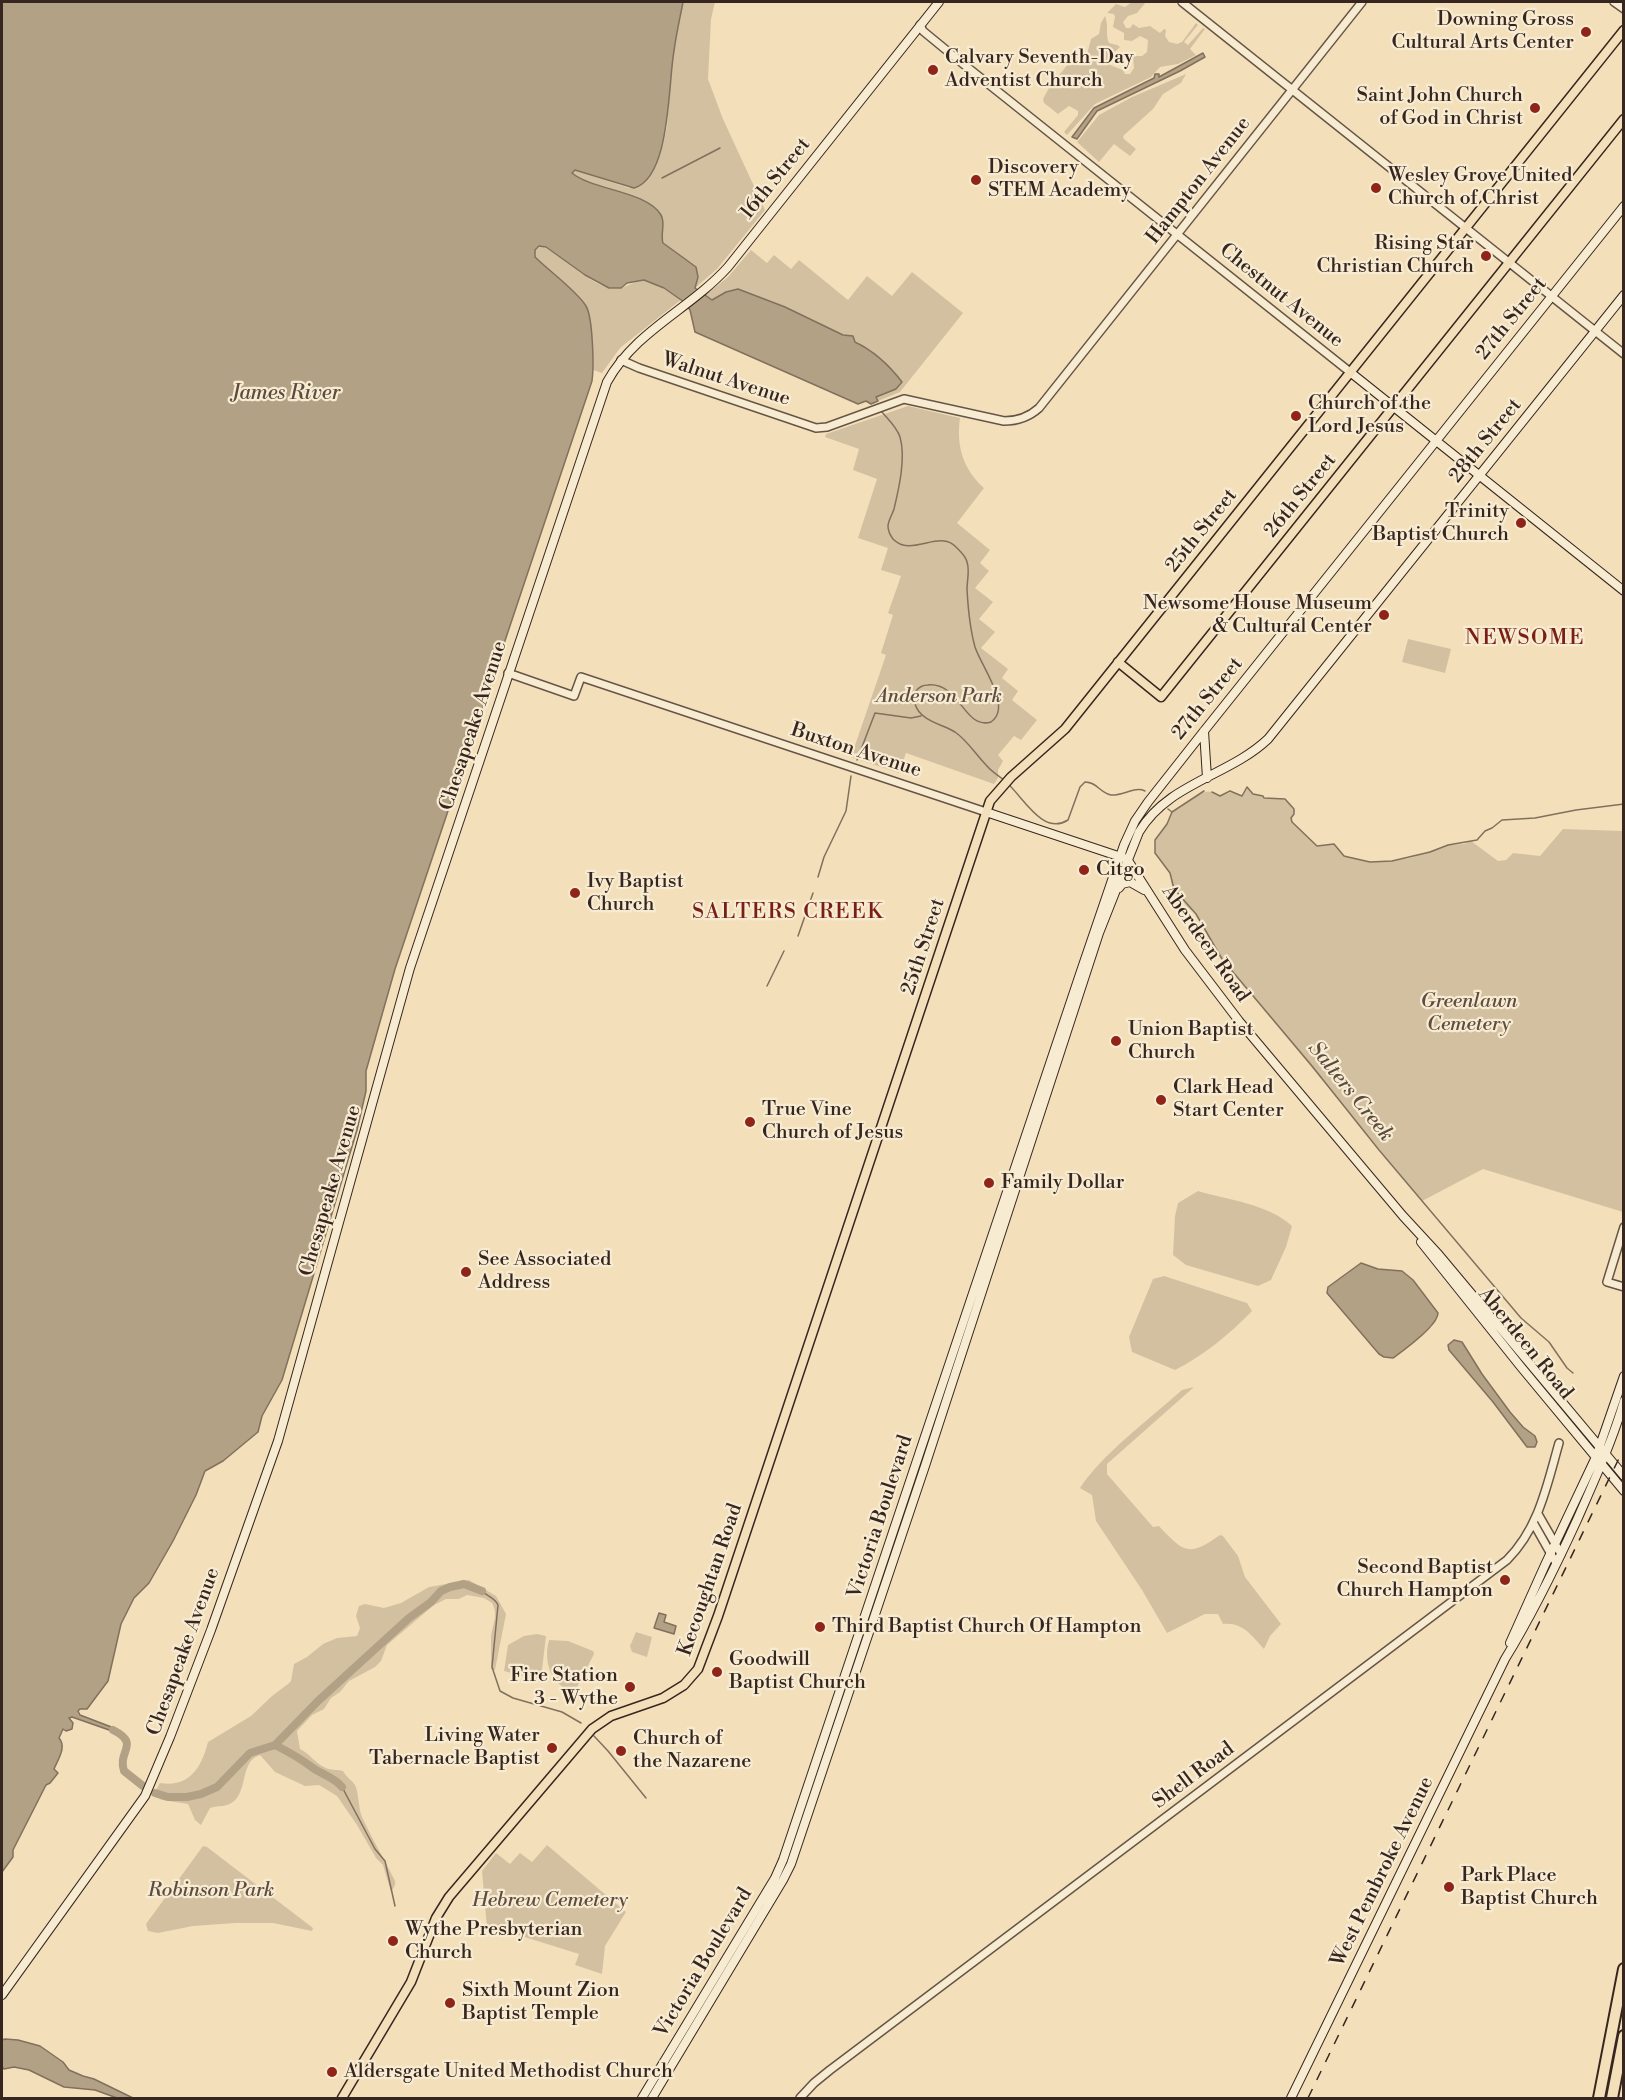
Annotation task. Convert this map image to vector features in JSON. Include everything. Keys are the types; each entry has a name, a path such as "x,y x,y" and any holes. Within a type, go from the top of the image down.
{"highway":[{"path":"1599,2098 1623,1969"},
{"path":"1612,2098 1623,2036"}],"main road":[{"name":"16th Street","path":"621,360 640,339 703,290 728,267 939,2"},
{"name":"25th Street","path":"846,1231 990,801 1011,777 1065,729 1623,30"},
{"name":"26th Street","path":"1118,662 1161,697 1623,119"},
{"name":"27th Street","path":"1043,1092 1139,814 1623,206"},
{"name":"28th Street","path":"1124,858 1139,832 1156,810 1184,789 1249,756 1268,739 1623,295"},
{"name":"Chesapeake Avenue","path":"2,1995 142,1801 170,1737 211,1630 278,1441 410,968 602,395 621,360"},
{"name":"Chestnut Avenue","path":"1350,372 1623,591"},
{"path":"1204,731 1207,778"},
{"name":"Buxton Avenue","path":"986,812 1124,858"},
{"name":"27th Street","path":"1043,1092 1099,933 1116,892 1124,858"},
{"name":"Aberdeen Road","path":"1124,858 1190,958 1239,1021 1403,1216 1439,1255 1623,1476"},
{"path":"1116,892 1122,884 1127,882 1146,891"},
{"name":"Victoria Boulevard","path":"642,2098 775,1878 783,1860 1043,1092"},
{"name":"Victoria Boulevard","path":"652,2098 791,1864 925,1466 1043,1092"},
{"name":"Aberdeen Road","path":"1403,1216 1434,1260 1623,1491"},
{"name":"Kecoughtan Road","path":"342,2098 412,1980 441,1908 470,1871 592,1728 621,1711 671,1694 684,1685 698,1669 705,1654 846,1231"},
{"name":"West Pembroke Avenue","path":"1603,1451 1623,1376"},
{"name":"West Pembroke Avenue","path":"1291,2098 1505,1659 1522,1631 1561,1554 1623,1401"},
{"name":"West Pembroke Avenue","path":"1505,1659 1516,1627 1555,1544 1599,1460"}],"street":[{"path":"1182,2 1623,354"},
{"name":"Hampton Avenue","path":"822,428 904,399 1004,422 1016,421 1033,413 1362,2"},
{"path":"1614,2 1623,9"},
{"name":"Chestnut Avenue","path":"920,25 923,31 1350,372"},
{"name":"Walnut Avenue","path":"621,360 669,379 822,428"},
{"name":"Buxton Avenue","path":"508,673 574,696 581,677 986,812"},
{"path":"1623,1227 1607,1282 1623,1287"},
{"name":"Shell Road","path":"800,2098 830,2070 1499,1567 1521,1545 1534,1524 1559,1443"},
{"path":"1538,1514 1561,1554"},
{"path":"1534,1524 1556,1563"}],"green space":[{"path":"683,2 715,2 711,19 708,79 723,119 765,210 717,269 695,288 696,267 672,252 664,242 663,228 572,173 575,170 629,188 649,175 663,145 667,127 673,52"},
{"path":"1132,2 1146,2 1137,13 1128,16 1123,22 1126,28 1130,28 1133,24 1139,28 1150,26 1160,33 1164,29 1169,42 1177,44 1182,42 1196,23 1198,25 1184,42 1188,45 1203,28 1205,29 1190,49 1196,55 1178,64 1160,67 1151,77 1095,104 1067,135 1064,132 1078,115 1078,111 1069,106 1058,114 1044,103 1043,99 1050,86 1069,63 1086,58 1091,39 1099,34 1105,16 1109,43 1120,47 1109,57 1110,65 1123,70 1125,74 1130,74 1134,68 1133,56 1142,56 1147,52 1148,40 1140,36 1132,41 1124,40 1124,33 1113,27 1114,14 1107,13 1116,4 1125,7"},
{"path":"1186,74 1181,83 1163,94 1153,109 1123,136 1136,149 1130,156 1114,144 1099,162 1077,142 1099,115 1132,97"},
{"path":"542,246 591,280 609,288 614,289 645,281 682,299 620,348 602,373 593,370 587,307 535,257 535,250"},
{"path":"751,250 767,263 774,255 791,269 799,260 848,300 867,276 892,296 912,272 963,313 900,392 878,401 876,397 902,382 876,354 848,335 843,335 785,307 738,289 726,292 712,300 704,296 728,277"},
{"name":"Anderson Park","path":"908,406 960,418 960,447 966,465 984,488 957,523 990,550 980,563 989,571 975,588 993,602 979,619 995,632 981,648 1008,669 1002,678 1018,691 1012,700 1037,720 1021,740 1014,736 998,755 1003,761 994,784 906,753 899,773 851,757 886,655 881,653 893,615 888,613 901,576 881,570 888,548 858,538 877,479 853,470 859,449 825,437 826,434"},
{"path":"1408,639 1451,649 1445,673 1402,662"},
{"name":"Greenlawn Cemetery","path":"1247,787 1253,794 1263,796 1264,799 1278,798 1289,803 1295,811 1291,818 1292,822 1317,846 1334,844 1344,856 1370,862 1410,858 1448,845 1471,841 1498,861 1506,860 1513,853 1540,856 1563,829 1623,831 1623,1212 1483,1169 1422,1201 1222,959 1196,914 1187,907 1172,886 1170,873 1155,853 1155,840 1167,824 1172,812 1203,793 1212,792 1221,796 1232,792 1242,796"},
{"path":"1198,1191 1260,1208 1292,1226 1286,1247 1271,1280 1258,1286 1186,1265 1173,1255 1178,1203"},
{"path":"1164,1276 1247,1303 1252,1311 1216,1344 1175,1370 1132,1352 1129,1337 1153,1279"},
{"path":"1194,1387 1107,1464 1107,1474 1153,1527 1159,1526 1181,1547 1194,1549 1220,1535 1223,1536 1238,1556 1245,1577 1281,1624 1270,1636 1264,1649 1242,1628 1223,1624 1218,1614 1205,1614 1167,1633 1142,1590 1096,1521 1092,1495 1080,1488 1101,1462 1128,1437 1182,1390"},
{"path":"469,1580 496,1596 506,1614 495,1670 491,1669 491,1638 495,1616 492,1603 484,1598 467,1595 459,1599 446,1599 434,1605 387,1645 381,1661 375,1667 349,1681 340,1692 331,1698 324,1709 312,1715 297,1731 300,1749 326,1768 343,1771 355,1785 362,1817 395,1881 391,1892 383,1865 376,1858 337,1796 319,1785 305,1786 275,1772 260,1755 249,1763 238,1797 227,1805 210,1808 201,1825 195,1820 188,1804 162,1800 153,1796 160,1783 170,1784 187,1779 198,1767 208,1742 251,1716 288,1684 291,1681 294,1664 323,1644 337,1638 357,1636 360,1628 356,1616 359,1606 365,1604 384,1608 401,1603 429,1587"},
{"path":"636,1632 652,1637 647,1657 632,1652 630,1646"},
{"path":"537,1634 546,1636 541,1678 538,1680 504,1671 508,1645 524,1636"},
{"path":"549,1640 568,1641 593,1651 594,1654 574,1693 560,1684 551,1672 547,1657"},
{"name":"Hebrew Cemetery","path":"547,1845 626,1912 605,1946 602,1974 575,1965 579,1954 496,1928 487,1928 482,1871 496,1853 510,1864 520,1853 532,1862"},
{"name":"Robinson Park","path":"203,1846 313,1928 312,1931 273,1923 236,1923 193,1926 158,1933 148,1931 146,1924"}],"water":[{"name":"James River","path":"2,2 683,2 672,65 666,127 655,167 646,181 634,188 575,170 572,173 581,179 632,196 654,207 662,218 663,243 696,267 698,277 695,288 712,300 726,292 738,289 785,307 843,335 853,336 855,342 881,359 902,382 896,389 876,397 878,401 871,404 866,401 858,404 695,332 690,310 684,302 664,288 644,280 627,283 621,288 609,288 585,275 546,247 539,246 535,250 535,257 570,288 586,306 592,331 592,381 395,969 366,1071 366,1091 357,1130 282,1380 262,1416 258,1432 223,1461 205,1471 173,1541 149,1583 134,1598 121,1624 108,1681 87,1709 78,1711 80,1715 114,1728 112,1731 72,1717 69,1718 73,1723 72,1729 66,1731 63,1729 59,1738 62,1749 54,1769 58,1773 46,1785 13,1850 13,1857 2,1872"},
{"path":"1203,53 1205,57 1180,71 1097,111 1077,139 1072,137 1094,108 1154,78 1155,74 1159,74 1159,77"},
{"path":"1361,1263 1378,1269 1402,1271 1413,1280 1438,1313 1427,1331 1393,1358 1379,1354 1327,1293 1328,1287"},
{"path":"1454,1340 1462,1342 1510,1412 1523,1427 1535,1436 1537,1442 1535,1447 1527,1447 1449,1350 1448,1345"},
{"path":"659,1613 666,1615 664,1622 676,1626 674,1634 654,1628"},
{"path":"2,2040 40,2046 63,2062 69,2070 133,2098 117,2098 95,2090 64,2087 29,2070 14,2067 4,2069 2,2067"}],"waterway":[{"path":"662,178 720,148"},
{"name":"Salters Creek","path":"881,411 899,433 902,445 901,473 894,509 888,524 889,533 900,544 908,546 949,542 963,554 968,569 967,589 973,640 994,686 999,707 997,715 991,722 982,723 974,719 948,691 939,686 928,685 921,686 916,691 914,702 926,718 960,736 989,768 1005,781"},
{"path":"857,760 875,713 911,718 921,716"},
{"path":"818,877 824,857 846,811 851,776"},
{"name":"Salters Creek","path":"1008,784 1034,813 1050,823 1059,824 1068,820 1080,787 1085,782 1111,795 1137,790 1145,791"},
{"path":"1212,792 1220,796 1230,791 1242,796 1247,787 1253,794 1264,798 1285,799 1294,809 1292,822 1317,846 1334,844 1344,856 1370,862 1392,861 1448,845 1477,840 1485,831 1502,820 1535,818 1624,804"},
{"path":"1172,812 1204,791"},
{"name":"Salters Creek","path":"1168,809 1172,812 1167,824 1155,840 1155,853 1170,873 1174,889 1196,914 1222,959 1521,1318 1549,1342 1573,1373"},
{"path":"798,936 813,893"},
{"path":"767,986 784,951"},
{"path":"155,1793 168,1797 187,1797 217,1787 250,1753 275,1745 318,1701 441,1591 464,1584 482,1591"},
{"path":"482,1591 498,1605 492,1667 500,1691 513,1698 562,1712 581,1723"},
{"path":"113,1730 126,1740 123,1758 124,1771 143,1786"},
{"path":"594,1736 646,1798"},
{"path":"275,1745 332,1778 342,1787"},
{"path":"342,1787 375,1849 385,1861 395,1906"}],"railway":[{"path":"1308,2098 1624,1448"}],"place":[{"name":"Downing Gross Cultural Arts Center","path":"1586,32"},
{"name":"Calvary Seventh-Day Adventist Church","path":"933,70"},
{"name":"Saint John Church of God in Christ","path":"1535,108"},
{"name":"Discovery STEM Academy","path":"976,180"},
{"name":"Wesley Grove United Church of Christ","path":"1376,188"},
{"name":"Rising Star Christian Church","path":"1486,256"},
{"name":"Church of the Lord Jesus","path":"1296,416"},
{"name":"Trinity Baptist Church","path":"1521,523"},
{"name":"Newsome House Museum & Cultural Center","path":"1384,615"},
{"name":"Citgo","path":"1084,870"},
{"name":"Ivy Baptist Church","path":"575,893"},
{"name":"Union Baptist Church","path":"1116,1041"},
{"name":"Clark Head Start Center","path":"1161,1100"},
{"name":"True Vine Church of Jesus","path":"750,1122"},
{"name":"Family Dollar","path":"989,1183"},
{"name":"See Associated Address","path":"466,1272"},
{"name":"Second Baptist Church Hampton","path":"1505,1580"},
{"name":"Third Baptist Church Of Hampton","path":"820,1627"},
{"name":"Goodwill Baptist Church","path":"717,1672"},
{"name":"Fire Station 3 - Wythe","path":"630,1687"},
{"name":"Living Water Tabernacle Baptist","path":"552,1748"},
{"name":"Church of the Nazarene","path":"621,1751"},
{"name":"Park Place Baptist Church","path":"1449,1887"},
{"name":"Wythe Presbyterian Church","path":"393,1941"},
{"name":"Sixth Mount Zion Baptist Temple","path":"450,2003"},
{"name":"Aldersgate United Methodist Church","path":"332,2072"}],"district":[{"name":"NEWSOME","path":"1525,639"},
{"name":"SALTERS CREEK","path":"788,913"}]}
